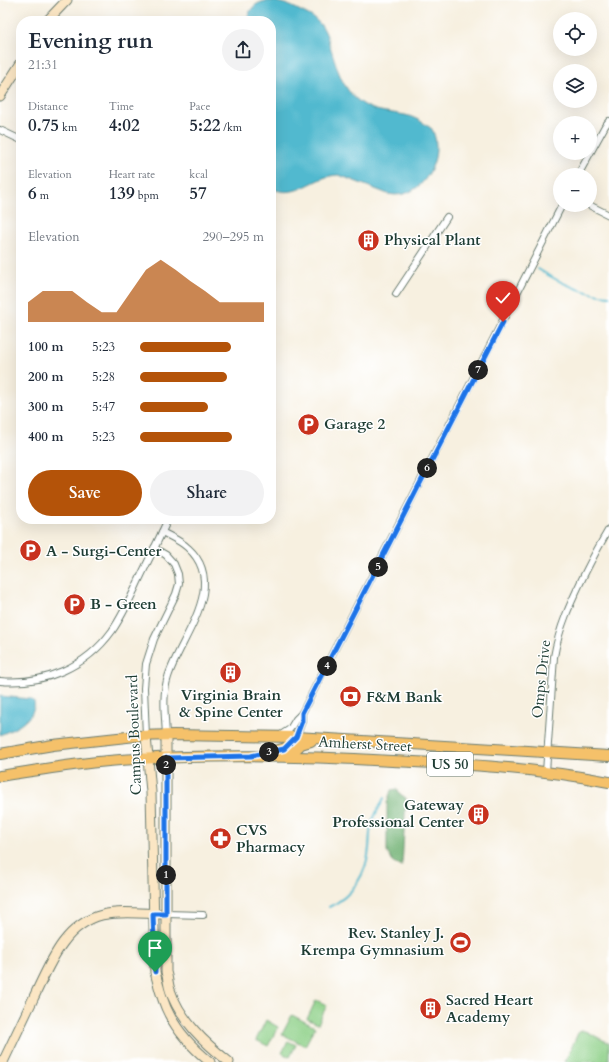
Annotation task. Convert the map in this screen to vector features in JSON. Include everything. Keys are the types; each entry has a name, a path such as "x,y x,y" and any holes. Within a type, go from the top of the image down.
{"main road":[{"path":"52,16 67,0"},
{"path":"0,96 16,71"},
{"name":"Amherst Street","path":"0,754 52,745 166,735 319,738 609,756"},
{"name":"Campus Boulevard","path":"166,735 166,972 170,990 181,1012 192,1029 229,1062"},
{"name":"Campus Boulevard","path":"146,736 151,792 155,972 161,996 169,1015 180,1032 210,1062"},
{"path":"251,756 284,749 296,737"},
{"path":"289,756 301,744 319,738"},
{"name":"Amherst Street","path":"0,776 66,766 149,759 289,756 426,762 546,772 609,782"},
{"path":"3,1062 44,974 56,952 67,937 80,926 101,916 126,913 166,914"}],"street":[{"path":"582,168 609,121"},
{"path":"0,130 16,138"},
{"path":"597,209 609,215"},
{"path":"277,737 290,729 302,713 365,593 558,212"},
{"path":"396,294 447,216"},
{"path":"0,681 27,681 53,676 80,662 94,651 113,630 123,613 166,524"},
{"name":"Omps Drive","path":"546,772 556,642 569,605 609,528"},
{"name":"Campus Boulevard","path":"162,532 183,544 192,552 201,567 204,585 203,598 200,606 168,678 165,696 166,735"},
{"name":"Campus Boulevard","path":"146,736 144,688 146,664 154,639 176,594 179,584 178,574 174,564 166,555 154,548"},
{"path":"296,737 302,721 302,713"},
{"path":"166,914 203,915"}],"green space":[{"path":"397,789 400,794 406,798 402,866 393,862 387,852 387,803 391,790"},
{"path":"316,1000 327,1005 318,1024 307,1019"},
{"path":"292,1015 315,1027 305,1046 282,1034"},
{"path":"266,1020 278,1027 268,1046 256,1040"},
{"path":"585,1031 609,1043 609,1062 565,1062 578,1033"},
{"path":"288,1041 296,1045 290,1057 282,1053"}],"water":[{"path":"265,1 277,2 311,16 324,29 341,79 354,97 372,109 412,117 423,122 432,129 436,140 436,152 428,175 421,184 411,191 400,195 388,194 339,175 321,179 298,190 281,191 276,190 276,16 248,16 252,8"},
{"path":"0,696 30,699 33,701 34,707 32,713 25,721 15,728 0,735"}],"waterway":[{"path":"538,269 572,287 590,293 609,296"},
{"path":"329,907 345,897 352,890 362,875 368,857 370,830 384,798"}],"place":[{"name":"Physical Plant","path":"369,240"},
{"name":"Garage 2","path":"308,424"},
{"name":"A - Surgi-Center","path":"31,551"},
{"name":"B - Green","path":"74,604"},
{"name":"Virginia Brain & Spine Center","path":"231,672"},
{"name":"F&M Bank","path":"351,697"},
{"name":"Gateway Professional Center","path":"479,814"},
{"name":"CVS Pharmacy","path":"221,839"},
{"name":"Rev. Stanley J. Krempa Gymnasium","path":"460,942"},
{"name":"Sacred Heart Academy","path":"430,1009"}],"route":[{"path":"155,972 153,914 166,914 166,758 251,756 284,749 288,747 296,737 302,721 302,713 503,322"}]}
